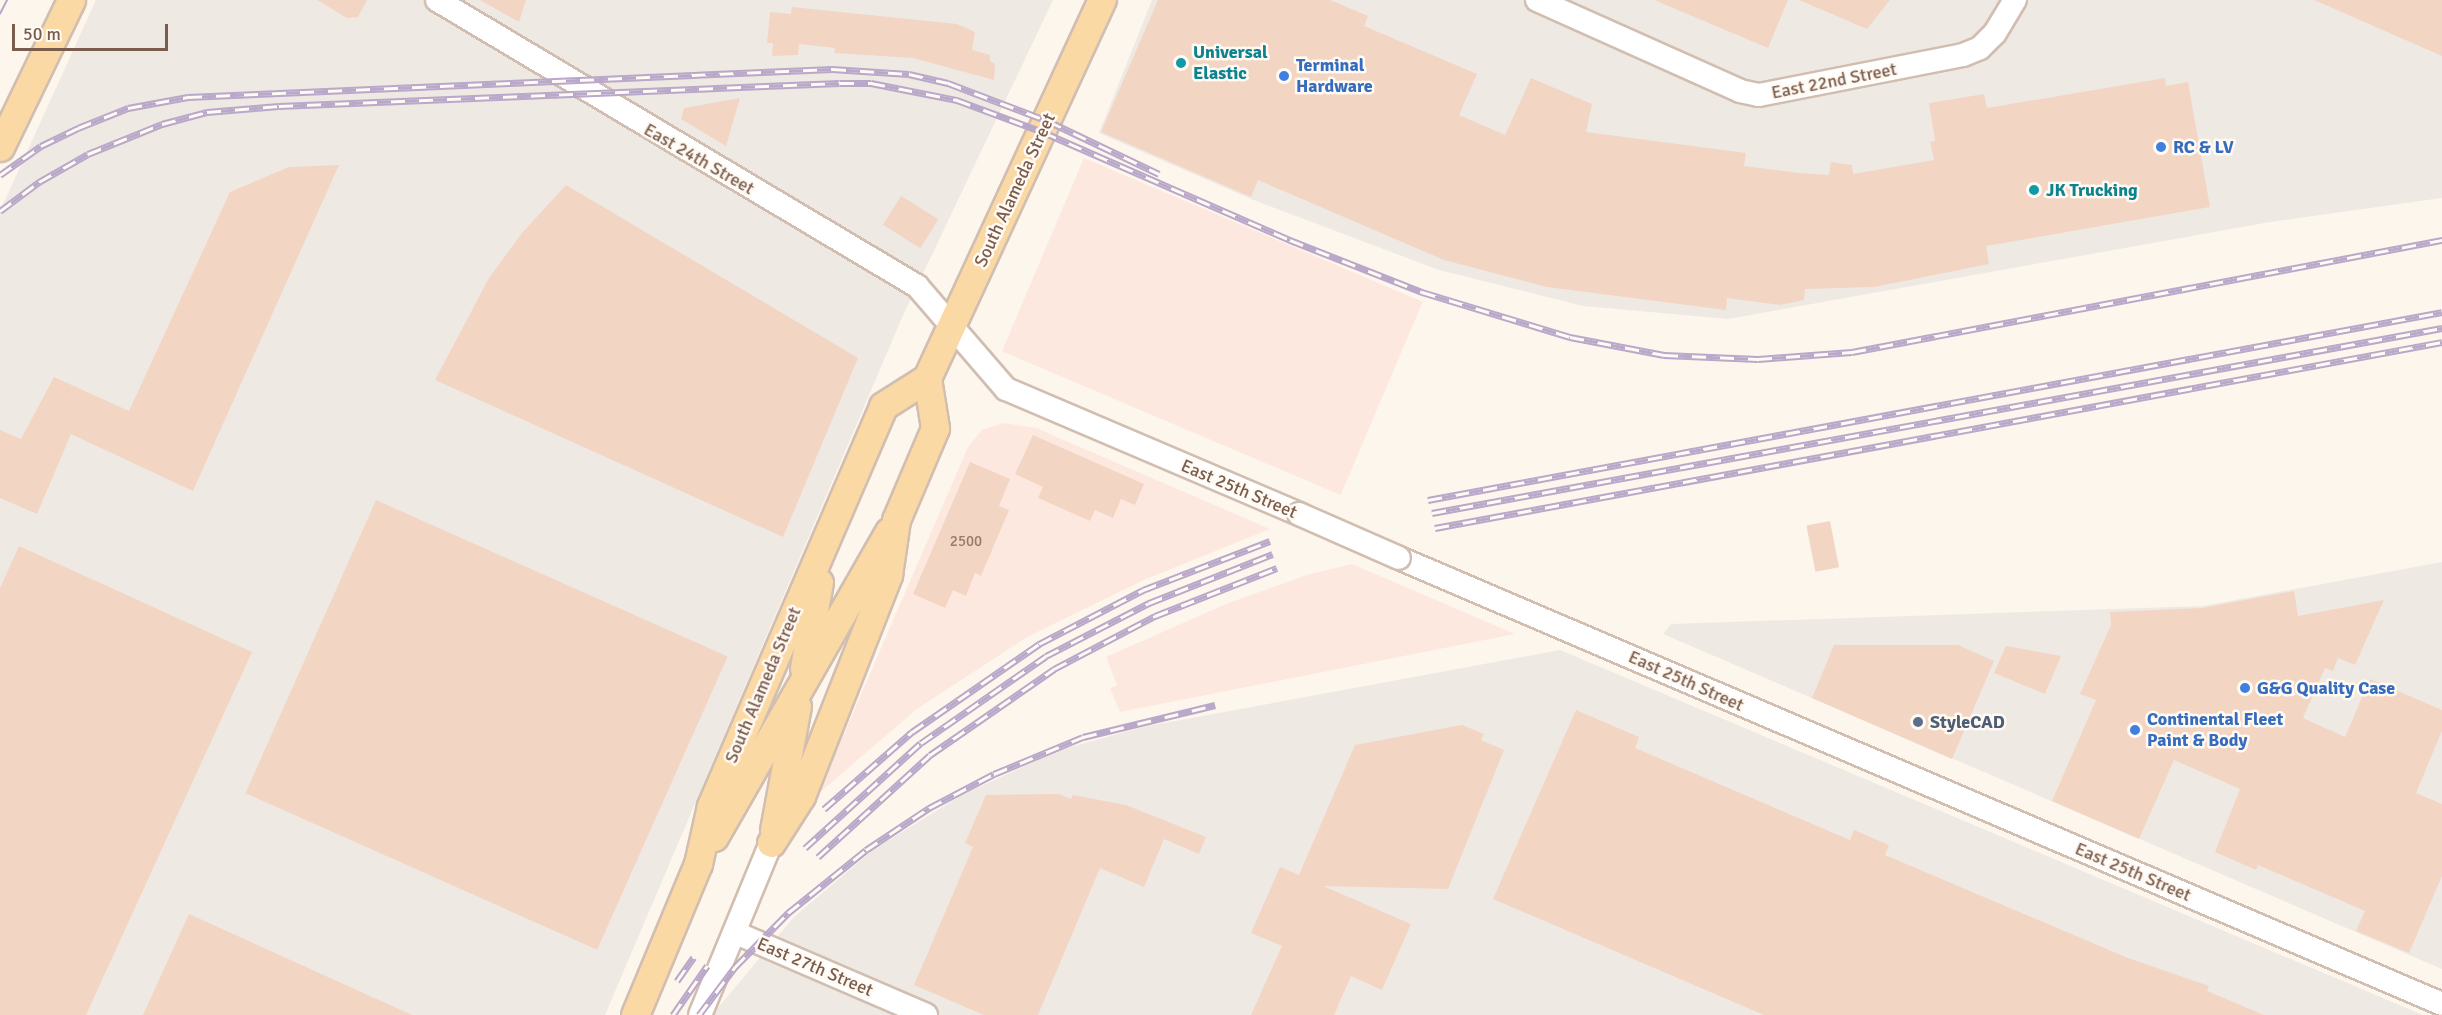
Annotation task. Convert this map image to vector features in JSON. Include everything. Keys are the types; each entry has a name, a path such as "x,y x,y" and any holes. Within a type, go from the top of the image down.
{"main road":[{"path":"0,147 71,0"},
{"name":"South Alameda Street","path":"635,1015 698,864 711,806 883,406 927,378 1102,0"},
{"path":"698,864 896,520 935,428 927,378"},
{"path":"771,843 794,810 864,639 888,575 896,520"},
{"path":"771,843 828,534"}],"street":[{"name":"East 24th Street","path":"437,0 917,286 951,327"},
{"name":"East 22nd Street","path":"1537,0 1740,90 1759,95 1972,52 1995,33 2015,0"},
{"name":"East 25th Street","path":"951,327 1007,390 2442,1004"},
{"path":"700,1015 736,933 771,843"},
{"name":"East 27th Street","path":"736,933 926,1015"}],"shaded area":[{"path":"96,0 1053,0 901,320 605,1015 0,1015 0,211"},
{"path":"1152,0 2442,0 2442,198 2270,222 1728,319 1583,306 1439,270 1251,199 1099,133"},
{"path":"1084,158 1423,302 1341,495 1002,351"},
{"path":"1003,423 1036,428 1270,529 1146,579 1027,637 917,709 818,794 968,447 982,430"},
{"path":"2442,562 2442,969 1663,634 1671,624 2203,606"},
{"path":"1352,564 1515,634 1120,712 1110,688 1117,685 1106,657 1226,604 1307,575"},
{"path":"1560,650 2423,1015 712,1015 793,918 873,850 962,795 1060,750 1143,727"}],"building":[{"path":"317,0 367,0 358,17 347,18"},
{"path":"480,0 526,0 519,22"},
{"path":"1158,0 1330,0 1368,16 1364,26 1477,74 1459,115 1505,135 1531,78 1592,104 1586,132 1746,153 1744,166 1799,173 1829,175 1831,162 1852,165 1853,174 1934,160 1930,142 1935,141 1929,103 1984,94 1987,108 2165,78 2166,86 2188,82 2210,207 1986,246 1989,264 1874,287 1805,289 1804,300 1780,305 1727,298 1726,310 1547,287 1444,260 1258,180 1251,197 1101,132"},
{"path":"1654,0 1788,0 1768,48"},
{"path":"1799,0 1890,0 1867,29"},
{"path":"2314,0 2442,0 2442,56"},
{"path":"792,7 957,24 975,32 972,50 990,55 990,61 995,64 994,80 913,58 834,53 835,48 799,44 798,55 772,56 773,43 767,43 770,12 791,14"},
{"path":"740,98 726,146 681,119 684,108"},
{"path":"339,165 193,491 71,434 37,514 0,498 0,430 21,439 54,377 129,411 230,192 289,167"},
{"path":"566,185 858,358 783,537 435,380 489,278 522,233"},
{"path":"901,196 938,219 920,248 883,225"},
{"path":"1033,435 1144,484 1135,505 1121,499 1113,518 1095,510 1090,521 1038,498 1043,487 1015,474"},
{"path":"970,462 1010,479 999,506 1009,510 981,576 975,573 966,596 953,590 945,608 913,594"},
{"path":"376,500 728,657 597,950 245,793"},
{"path":"1830,521 1839,567 1815,572 1806,526"},
{"path":"19,546 252,652 86,1015 0,1015 0,588"},
{"path":"2294,591 2298,616 2384,600 2355,665 2338,658 2333,671 2325,668 2303,718 2345,737 2370,679 2442,710 2442,731 2416,793 2442,804 2442,876 2409,953 2356,931 2365,911 2258,865 2256,870 2215,852 2240,789 2174,760 2139,839 2052,801 2096,700 2080,694 2111,625 2110,612 2202,608"},
{"name":"StyleCAD","path":"1834,645 1958,645 1994,661 1952,759 1812,698"},
{"path":"2006,646 2061,656 2045,694 1994,673"},
{"path":"1576,710 1639,737 1635,748 1850,840 1854,830 1889,845 1885,855 2128,958 2209,986 2207,991 2264,1015 1764,1015 1493,899"},
{"path":"1462,725 1484,734 1481,740 1504,750 1448,889 1323,886 1411,924 1382,990 1351,976 1334,1015 1251,1015 1282,946 1251,933 1280,867 1299,875 1355,745"},
{"path":"1059,794 1071,799 1073,795 1126,805 1206,837 1199,854 1164,839 1144,887 1100,868 1038,1015 984,1015 914,985 973,847 965,843 986,795"},
{"path":"189,914 412,1015 143,1015"}],"tram line":[{"path":"0,14 7,0"}],"railway":[{"path":"0,175 41,146 78,128 128,108 188,97 832,69 909,74 948,83 1048,121 1159,174"},
{"path":"0,211 39,182 88,154 162,124 207,112 279,106 871,83 957,100 1043,132 1290,240 1422,292 1570,337 1664,355 1758,359 1852,352 2442,240"},
{"path":"1428,500 2442,312"},
{"path":"1432,513 2442,328"},
{"path":"1435,528 2442,342"},
{"path":"824,809 912,732 1039,644 1143,590 1270,541"},
{"path":"805,848 921,743 1046,656 1149,603 1273,554"},
{"path":"818,857 930,755 1054,669 1155,616 1277,568"},
{"path":"699,1015 735,967 788,913 866,850 929,808 994,774 1083,737 1215,705"},
{"path":"677,981 694,957"},
{"path":"673,1015 707,966"}],"place":[{"name":"Universal Elastic","path":"1181,63"},
{"name":"Terminal Hardware","path":"1284,76"},
{"name":"RC & LV","path":"2161,147"},
{"name":"JK Trucking","path":"2034,190"},
{"name":"G&G Quality Case","path":"2245,688"},
{"name":"StyleCAD","path":"1918,722"},
{"name":"Continental Fleet Paint & Body","path":"2135,730"}]}
